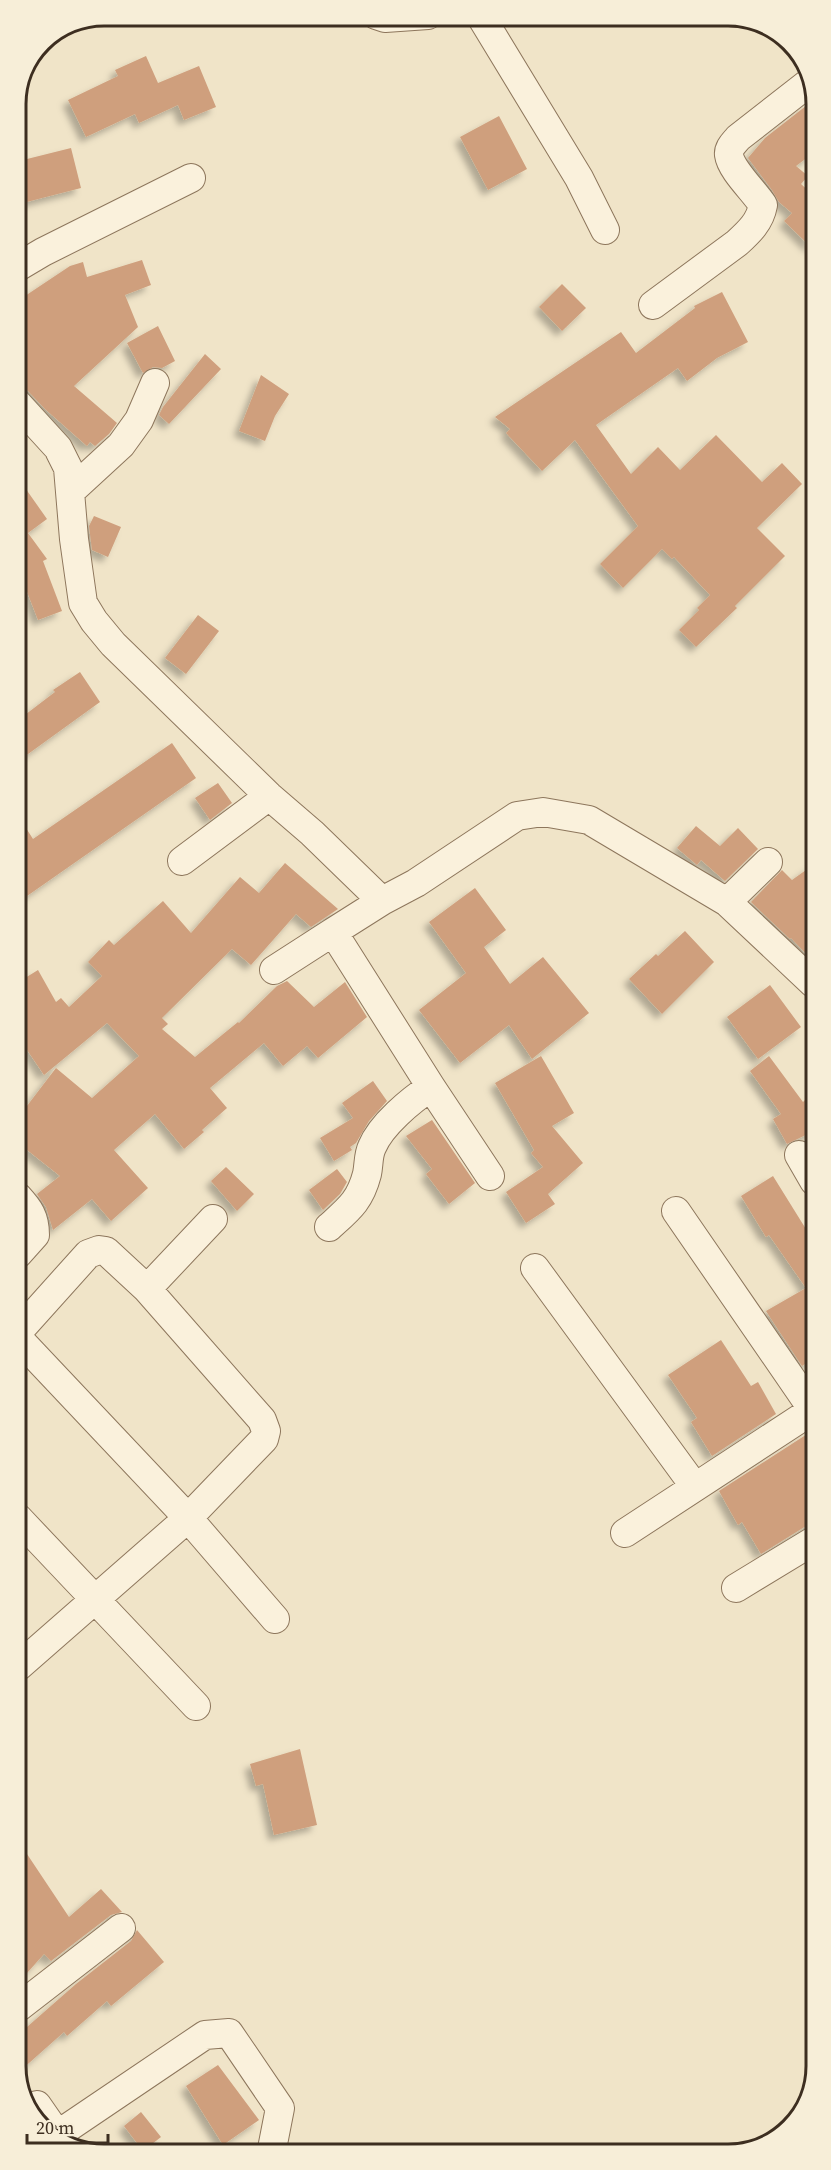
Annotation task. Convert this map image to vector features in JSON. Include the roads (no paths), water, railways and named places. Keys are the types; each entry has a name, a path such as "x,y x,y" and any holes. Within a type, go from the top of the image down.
{"street":[{"path":"487,26 579,178 605,230"},
{"path":"653,305 737,243 761,216 763,205 729,157 730,148 738,138 803,87"},
{"path":"26,262 191,178"},
{"path":"71,490 121,445 139,420 155,383"},
{"path":"26,413 58,448 68,468 78,576 83,603 94,621 113,644 269,796 312,833 382,901"},
{"path":"182,861 269,796"},
{"path":"274,970 382,901 416,883 517,816 543,812 589,820 727,902 806,976"},
{"path":"727,902 768,862"},
{"path":"333,932 431,1088 490,1176"},
{"path":"329,1227 354,1206 368,1173 371,1147 384,1128 412,1100 431,1088"},
{"path":"799,1155 806,1167"},
{"path":"26,1206 31,1211 35,1224 35,1235 26,1245"},
{"path":"676,1211 806,1398"},
{"path":"147,1289 213,1219"},
{"path":"26,1323 88,1254 99,1250 106,1251 113,1255 147,1289 262,1420 266,1431 264,1439 188,1518 26,1660"},
{"path":"535,1268 695,1487"},
{"path":"26,1346 188,1518 275,1619"},
{"path":"625,1533 806,1414"},
{"path":"26,1526 196,1706"},
{"path":"736,1588 806,1545"},
{"path":"26,2002 121,1928"},
{"path":"66,2134 205,2035 229,2033 280,2108 273,2144"},
{"path":"37,2104 50,2124"}]}
